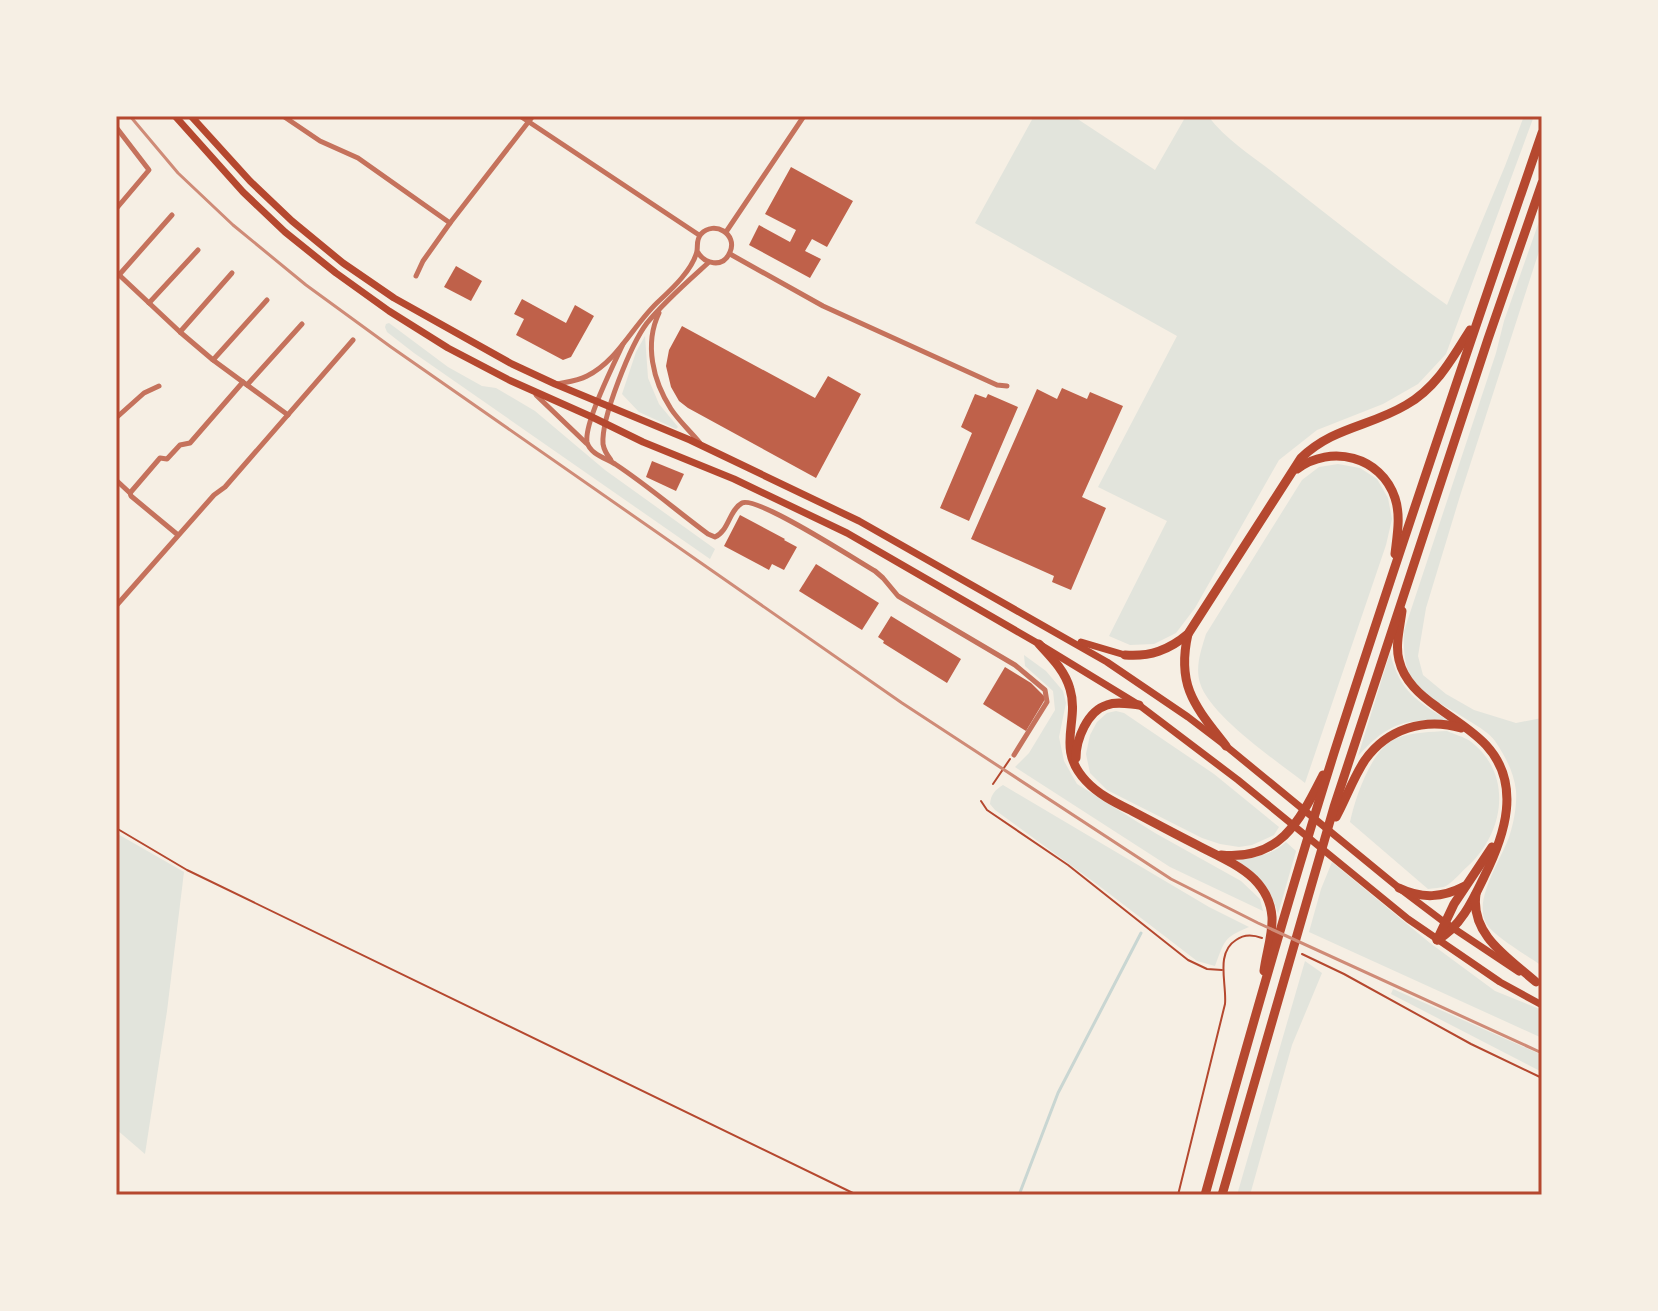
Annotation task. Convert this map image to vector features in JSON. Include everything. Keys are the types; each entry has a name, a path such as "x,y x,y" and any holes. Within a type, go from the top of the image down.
{"highway":[{"path":"1205,1195 1259,1007 1271,952 1303,857 1318,794 1542,133"},
{"path":"1337,809 1404,592 1542,183"},
{"path":"1125,655 1152,654 1178,643 1188,634 1301,458 1323,440 1405,406 1431,386 1451,361 1480,314"},
{"path":"1288,476 1312,460 1341,455 1355,458 1380,473 1389,485 1398,512 1392,576"},
{"path":"1404,592 1397,650 1403,674 1425,699 1483,742 1494,754 1507,785 1508,802 1501,834 1477,892 1476,915 1484,934 1539,983"},
{"path":"1188,634 1185,672 1191,697 1226,746"},
{"path":"1039,644 1058,664 1071,691 1069,741 1080,774 1100,793 1215,853 1255,880 1265,894 1272,917 1271,952"},
{"path":"1076,766 1078,740 1095,712 1109,703 1139,705"},
{"path":"1222,1195 1324,838 1337,809 1367,757 1385,739 1408,728 1433,723 1470,732"},
{"path":"1215,853 1235,856 1264,850 1282,839 1318,794"},
{"path":"1437,940 1445,936 1465,886 1501,834"},
{"path":"1399,888 1427,896 1442,895 1465,886"},
{"path":"1448,925 1477,892"}],"main road":[{"path":"175,116 243,192 285,232 389,311 448,348 532,391 643,442 734,479 847,533 1039,644 1139,705 1238,780 1437,940 1500,982 1542,1005"},
{"path":"191,116 250,181 292,221 343,263 394,298 512,364 703,447 859,521 1065,637 1148,688 1226,746 1448,925 1539,983"},
{"path":"1065,637 1125,655"}],"street":[{"path":"283,116 320,141 358,158 450,223"},
{"path":"520,116 699,235"},
{"path":"416,276 450,223 533,116"},
{"path":"726,232 804,116"},
{"path":"116,127 149,170 116,209"},
{"path":"172,215 117,273 213,360 288,415"},
{"path":"555,384 587,376 623,344 648,310 690,267 697,251 699,235 709,228 715,228 726,232 731,241 730,254 720,262 703,260 697,251"},
{"path":"149,303 198,250"},
{"path":"730,254 823,306 997,385 1007,386"},
{"path":"614,464 603,446 605,423 636,340 662,306 708,262"},
{"path":"180,332 232,273"},
{"path":"213,360 267,300"},
{"path":"662,306 653,333 653,366 661,391 672,410 703,447"},
{"path":"130,493 160,458 167,459 180,445 190,443 302,324"},
{"path":"116,606 353,340"},
{"path":"587,444 592,417 623,344"},
{"path":"116,418 144,393 159,386"},
{"path":"532,391 591,450 708,534 715,537 722,534 740,504 753,502 875,571 898,596 1015,665 1045,690 1047,702 1014,755"},
{"path":"116,480 178,535"}],"path":[{"path":"993,784 1014,755"},
{"path":"981,801 987,810 1068,865 1188,960 1207,969 1223,970 1225,1004 1178,1195"},
{"path":"116,828 187,870 857,1195"},
{"path":"1383,996 1542,1078"}],"shaded area":[{"path":"1034,116 1073,116 1155,170 1186,116 1208,116 1242,149 1447,305 1524,116 1534,116 1446,354 1418,384 1383,404 1317,430 1279,460 1195,608 1176,633 1154,644 1130,645 1109,636 1167,521 1098,487 1177,336 975,223"},
{"path":"1542,213 1542,242 1426,608 1418,656 1423,675 1446,694 1474,710 1516,723 1542,718 1542,966 1498,936 1483,916 1485,893 1514,819 1516,791 1511,771 1490,735 1429,697 1412,679 1404,651 1404,631"},
{"path":"389,323 448,367 482,386 496,388 535,411 605,470 715,549 710,559 414,353 387,332 385,327"},
{"path":"645,336 648,378 659,404 678,427 676,429 639,412 622,394 636,352"},
{"path":"1338,464 1360,468 1377,479 1388,498 1392,519 1386,545 1305,783 1246,738 1217,710 1200,683 1198,665 1206,634 1302,480 1319,467"},
{"path":"1390,653 1399,677 1411,694 1449,721 1398,725 1379,736 1358,756"},
{"path":"1024,655 1046,671 1063,691 1066,703 1059,737 1064,761 1077,784 1155,833 1241,881 1260,899 1263,911 1170,867 1015,767 1029,753 1055,710 1053,691 1025,666"},
{"path":"1107,713 1124,713 1214,774 1279,827 1274,835 1252,845 1239,847 1220,844 1107,790 1090,773 1086,754 1097,722"},
{"path":"1447,731 1470,741 1484,754 1498,785 1499,802 1490,836 1481,851 1449,884 1428,889 1350,822 1366,774 1388,743 1409,735"},
{"path":"1003,785 1209,907 1249,927 1226,941 1215,966 1197,961 995,810 990,804 991,798"},
{"path":"116,833 184,872 145,1154 116,1129"},
{"path":"1286,842 1296,851 1278,914 1271,895 1261,881 1232,858 1261,856"},
{"path":"1332,862 1430,943 1495,991 1542,1010 1542,1038 1309,932"},
{"path":"1305,961 1322,973 1292,1045 1250,1195 1237,1195"},
{"path":"1393,989 1542,1055 1542,1072 1391,994"}],"building":[{"path":"791,167 853,201 827,247 812,239 805,251 821,259 810,278 749,245 759,225 790,242 796,230 765,214"},
{"path":"456,266 482,281 471,301 444,287"},
{"path":"522,299 566,323 575,305 594,316 571,357 563,360 516,335 524,319 514,314"},
{"path":"682,326 815,398 828,376 861,394 816,478 679,401 671,387 666,366 669,350"},
{"path":"1062,388 1087,399 1090,392 1123,406 1082,497 1106,508 1071,590 1052,582 1054,576 971,539 1037,389 1057,399"},
{"path":"975,394 986,398 988,394 1018,407 969,521 940,508 972,433 961,427"},
{"path":"652,461 684,474 676,491 646,477"},
{"path":"740,515 797,547 784,570 772,564 769,570 724,546"},
{"path":"816,564 879,603 862,630 799,591"},
{"path":"891,616 961,659 947,683 883,643 878,637"},
{"path":"1005,667 1031,683 1044,696 1026,731 983,704"}],"waterway":[{"path":"1019,1195 1058,1093 1141,933"}],"railway":[{"path":"130,116 178,173 233,225 306,285 902,703 1171,879 1258,923 1542,1053"}]}
